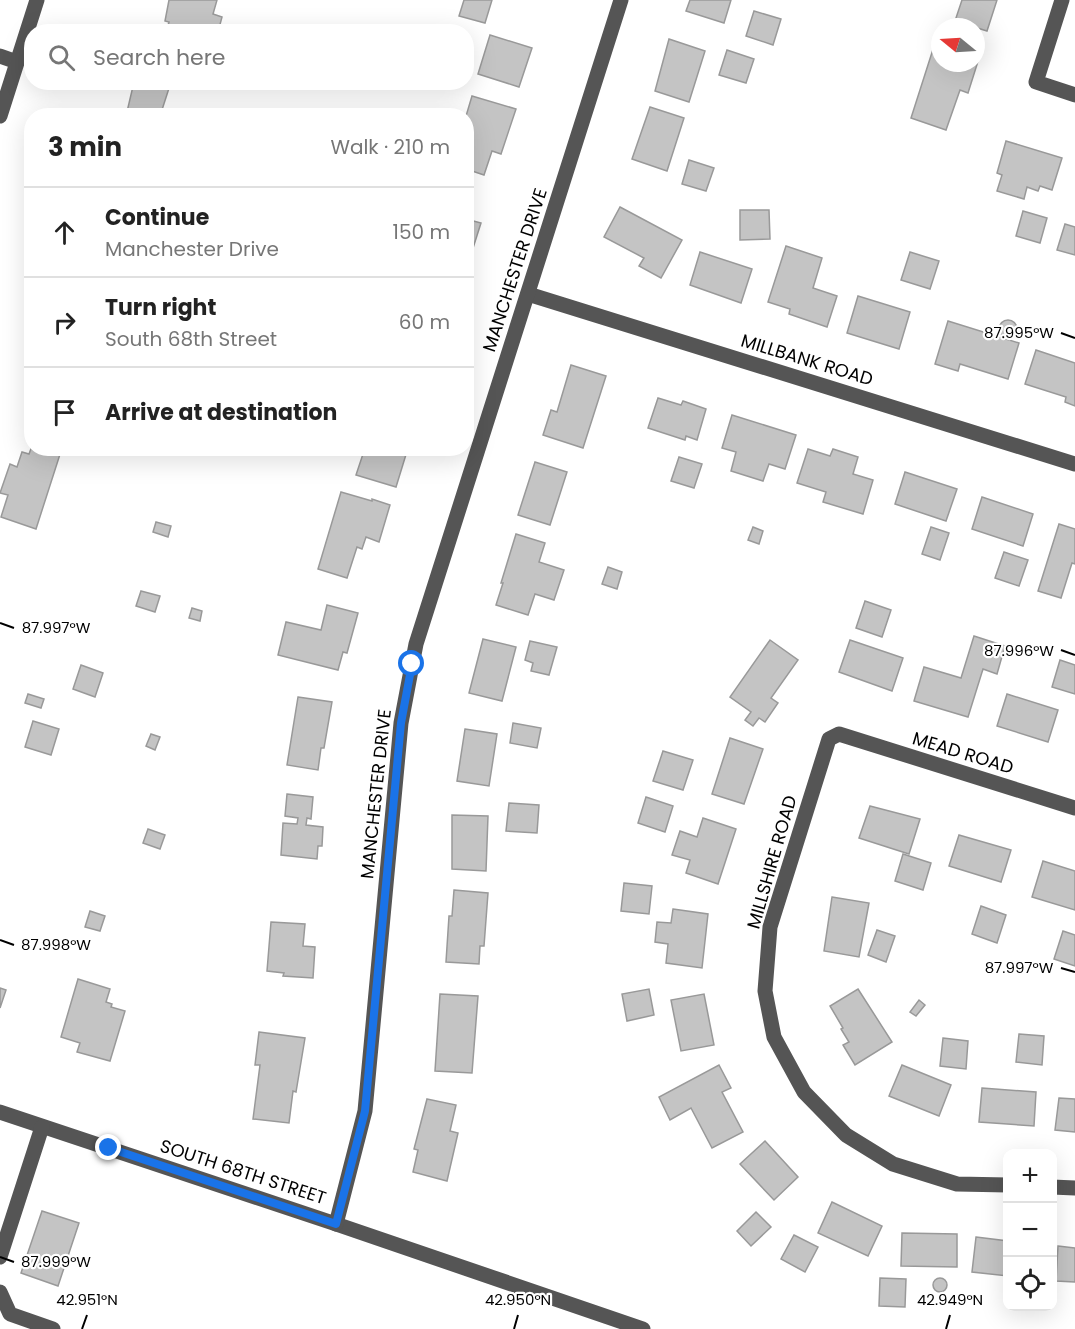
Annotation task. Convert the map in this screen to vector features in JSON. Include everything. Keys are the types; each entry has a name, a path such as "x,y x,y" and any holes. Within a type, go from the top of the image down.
{"street":[{"path":"29,24 37,0"},
{"name":"MANCHESTER DRIVE","path":"336,1224 365,1111 401,723 416,644 621,0"},
{"path":"1062,0 1036,82 1075,95"},
{"path":"0,116 24,40"},
{"path":"0,56 17,62"},
{"name":"MILLBANK ROAD","path":"528,294 1075,464"},
{"name":"MEAD ROAD","path":"839,734 1075,808"},
{"name":"MILLSHIRE ROAD","path":"839,734 829,739 770,927 765,991 774,1037 804,1092 846,1135 893,1164 957,1184 1003,1185"},
{"name":"SOUTH 68TH STREET","path":"0,1112 643,1329"},
{"path":"0,1257 42,1126"},
{"path":"1057,1187 1075,1188"},
{"path":"0,1292 10,1314 53,1329"}],"building":[{"path":"169,0 217,0 213,14 222,17 220,24 168,24 169,22 165,21"},
{"path":"464,0 492,0 485,23 459,16"},
{"path":"690,0 731,0 724,23 686,11"},
{"path":"962,0 997,0 987,31 985,30 985,18 956,18"},
{"path":"754,11 781,19 773,45 746,36"},
{"path":"490,35 532,48 519,87 478,74"},
{"path":"669,39 705,51 689,102 655,91"},
{"path":"727,50 754,59 746,83 719,75"},
{"path":"931,56 931,72 975,72 968,93 960,90 946,130 911,118"},
{"path":"132,90 168,90 163,108 128,108"},
{"path":"472,96 516,109 501,154 492,151 484,175 474,172 474,108 468,108"},
{"path":"650,107 684,118 667,171 632,159"},
{"path":"1006,141 1062,158 1052,190 1040,186 1038,191 1027,187 1024,199 997,191 1002,175 997,173"},
{"path":"689,160 714,168 706,191 682,184"},
{"path":"620,207 682,240 661,278 639,266 644,258 604,237"},
{"path":"740,210 769,210 770,239 740,240"},
{"path":"1023,211 1047,218 1040,243 1016,236"},
{"path":"474,221 481,223 474,245"},
{"path":"1065,224 1075,227 1075,255 1057,250"},
{"path":"786,246 822,258 813,288 837,296 827,327 789,314 790,309 768,302"},
{"path":"700,252 752,269 741,303 690,285"},
{"path":"910,252 939,261 930,289 901,280"},
{"path":"858,296 910,312 899,349 847,333"},
{"path":"1004,320 1012,320 1017,325 1015,336 1004,338 999,333 999,325"},
{"path":"948,321 1019,343 1008,379 960,364 958,371 935,364"},
{"path":"1036,350 1075,363 1075,406 1065,402 1066,397 1025,384"},
{"path":"571,365 606,376 583,448 543,435 551,410 557,412"},
{"path":"658,398 681,405 683,401 706,409 697,440 686,436 685,440 648,428"},
{"path":"732,415 796,435 785,469 769,464 763,481 731,471 736,452 722,448"},
{"path":"808,449 830,456 833,449 858,457 853,474 873,480 863,514 823,502 826,492 797,483"},
{"path":"22,452 24,456 59,456 36,529 1,517 8,495 0,493 10,464 17,467"},
{"path":"362,456 406,456 396,487 356,475"},
{"path":"679,457 702,464 694,488 671,481"},
{"path":"535,462 567,472 550,525 518,515"},
{"path":"905,472 957,489 946,521 895,504"},
{"path":"341,492 390,505 379,542 366,537 362,549 357,547 347,578 318,569"},
{"path":"982,497 1033,514 1023,546 972,529"},
{"path":"156,522 171,526 168,537 153,532"},
{"path":"1059,524 1075,529 1075,564 1072,563 1061,598 1038,591"},
{"path":"753,527 763,531 759,544 748,540"},
{"path":"931,527 949,533 940,560 922,554"},
{"path":"516,534 545,543 539,562 564,570 554,600 535,594 528,615 496,605"},
{"path":"1004,552 1028,560 1019,586 995,578"},
{"path":"608,567 622,572 617,589 602,584"},
{"path":"141,591 160,596 155,612 136,606"},
{"path":"865,601 891,610 882,637 856,628"},
{"path":"327,605 358,613 347,653 343,652 338,670 278,655 286,622 321,630"},
{"path":"192,608 202,611 200,621 189,618"},
{"path":"974,636 1005,646 997,674 983,669 968,717 914,701 924,667 961,678"},
{"path":"483,639 516,647 502,701 469,693"},
{"path":"770,640 798,660 771,698 778,703 765,722 759,718 753,726 745,720 751,712 730,697"},
{"path":"850,640 903,658 892,691 839,672"},
{"path":"530,641 557,647 549,675 531,671 533,663 525,660"},
{"path":"1060,660 1075,665 1075,694 1052,687"},
{"path":"81,665 103,673 95,697 73,689"},
{"path":"28,694 44,699 41,708 25,703"},
{"path":"1007,694 1058,710 1048,742 997,726"},
{"path":"298,697 332,702 318,770 287,765"},
{"path":"33,721 59,729 51,755 25,747"},
{"path":"513,723 541,728 537,748 510,743"},
{"path":"465,729 497,734 489,786 457,781"},
{"path":"151,734 160,737 155,750 146,746"},
{"path":"730,738 763,749 744,804 712,794"},
{"path":"663,751 693,760 683,790 653,781"},
{"path":"287,794 313,797 311,819 307,818 306,825 323,827 322,846 318,846 317,859 281,855 283,823 297,824 298,818 285,816"},
{"path":"646,797 673,806 665,832 638,823"},
{"path":"509,803 539,805 537,833 506,831"},
{"path":"870,806 920,819 909,854 859,838"},
{"path":"452,815 488,816 486,871 452,869"},
{"path":"703,818 736,829 718,884 686,873 690,860 672,855 680,831 697,837"},
{"path":"148,829 165,835 160,849 143,843"},
{"path":"959,835 1011,850 1001,882 949,866"},
{"path":"903,854 931,863 923,890 895,881"},
{"path":"1043,861 1075,871 1075,910 1032,897"},
{"path":"624,883 652,886 649,914 621,911"},
{"path":"454,890 488,893 484,946 480,946 479,964 446,962 449,916 452,916"},
{"path":"832,897 869,903 859,957 824,951"},
{"path":"981,906 1006,915 997,943 972,934"},
{"path":"673,909 708,914 702,968 666,963 668,944 655,942 657,922 671,923"},
{"path":"90,911 105,916 100,931 85,927"},
{"path":"271,922 305,924 303,946 315,947 313,978 283,976 284,973 267,971"},
{"path":"877,930 895,936 886,962 868,955"},
{"path":"1063,931 1075,935 1075,966 1054,959"},
{"path":"78,979 110,989 106,1002 112,1004 111,1007 125,1011 110,1061 77,1052 80,1043 61,1037"},
{"path":"0,988 6,990 0,1008"},
{"path":"649,989 654,1015 627,1021 622,994"},
{"path":"858,989 892,1042 855,1065 843,1045 849,1042 830,1006"},
{"path":"440,994 478,996 472,1073 435,1071"},
{"path":"704,994 714,1045 681,1051 671,1000"},
{"path":"919,1000 925,1005 916,1016 910,1012"},
{"path":"259,1032 305,1038 296,1092 293,1091 289,1123 253,1119 260,1065 255,1065"},
{"path":"1019,1034 1044,1036 1042,1065 1016,1062"},
{"path":"943,1038 968,1041 966,1069 940,1066"},
{"path":"719,1065 731,1088 722,1092 743,1132 712,1148 691,1108 670,1120 659,1097"},
{"path":"902,1065 951,1085 939,1116 889,1096"},
{"path":"982,1088 1036,1092 1034,1126 979,1122"},
{"path":"1059,1098 1075,1099 1075,1132 1055,1130"},
{"path":"427,1099 456,1105 450,1131 458,1133 447,1181 413,1172 418,1150 414,1149"},
{"path":"765,1141 798,1177 774,1200 740,1164"},
{"path":"832,1202 882,1226 868,1256 818,1233"},
{"path":"42,1211 79,1223 58,1286 21,1273"},
{"path":"756,1212 771,1227 751,1246 737,1231"},
{"path":"902,1233 957,1234 957,1267 901,1266"},
{"path":"794,1235 818,1247 805,1272 781,1259"},
{"path":"976,1237 1003,1240 1003,1275 972,1272"},
{"path":"1058,1246 1075,1248 1075,1282 1057,1281"},
{"path":"880,1278 906,1279 905,1307 879,1306"},
{"path":"940,1278 945,1280 947,1285 945,1290 940,1292 935,1290 933,1285 935,1280"}],"route":[{"path":"109,1148 336,1224 365,1111 401,723 412,664"}]}
